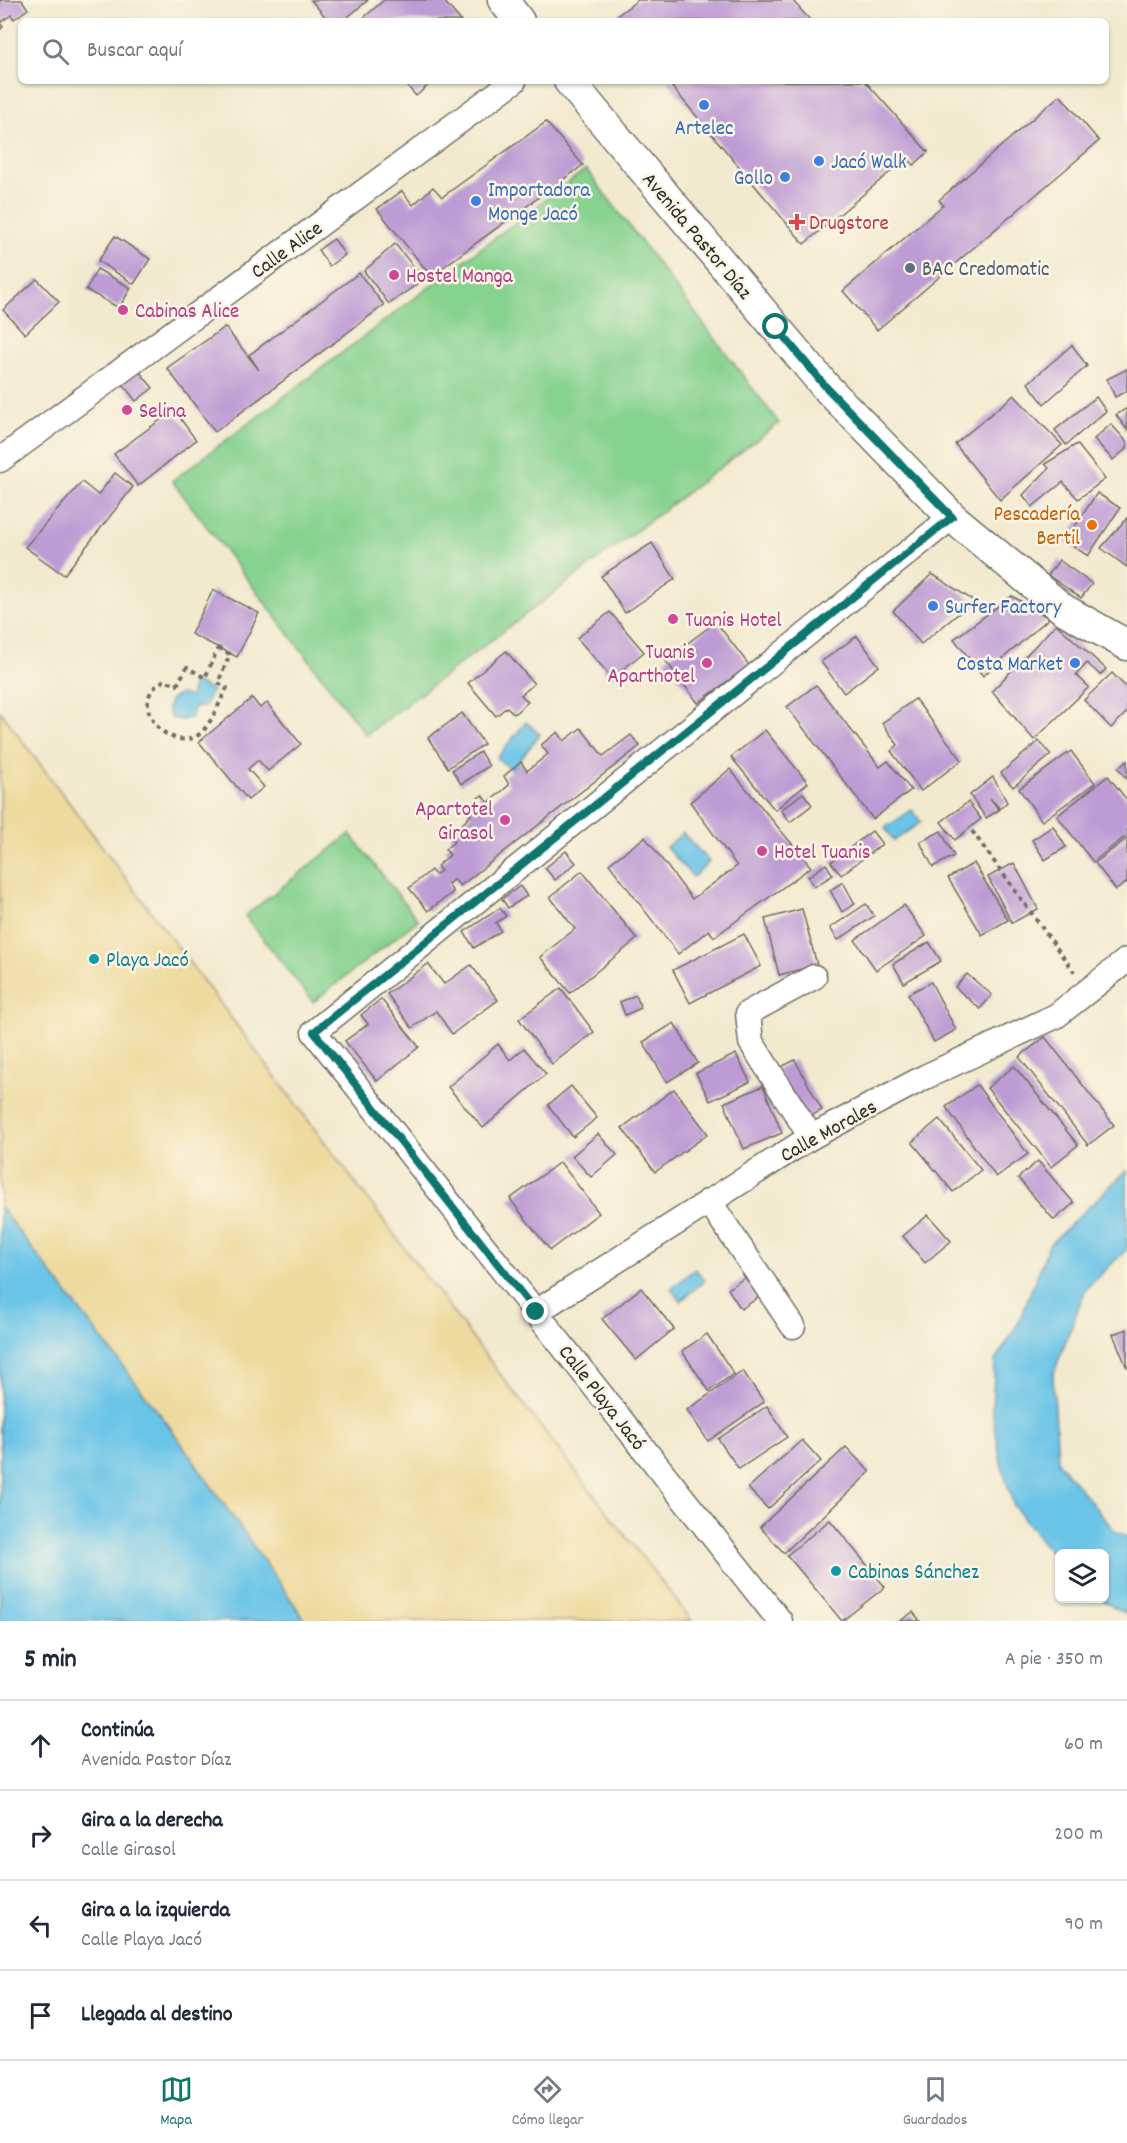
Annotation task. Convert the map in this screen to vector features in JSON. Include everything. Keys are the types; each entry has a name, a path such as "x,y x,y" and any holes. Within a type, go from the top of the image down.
{"street":[{"path":"502,0 517,18"},
{"name":"Calle Alice","path":"0,460 510,84"},
{"name":"Avenida Pastor Díaz","path":"572,84 825,386 952,517 1063,609 1127,645"},
{"name":"Calle Playa Jacó","path":"780,1621 314,1032 952,517"},
{"name":"Calle Morales","path":"536,1312 811,1137 925,1077 1056,1016 1127,960"},
{"path":"811,1137 752,1042 747,1025 748,1013 814,977"},
{"path":"709,1201 794,1326"}],"path":[{"path":"218,648 230,654 218,682 227,688 203,730 192,738 174,737 158,730 150,716 149,704 152,690 164,680 177,685 187,667 205,678 218,648"},
{"path":"972,831 1089,992"}],"green space":[{"path":"586,169 779,423 366,735 172,481"},
{"path":"350,834 418,920 313,1002 245,916"}],"sand":[{"name":"Playa Jacó","path":"0,711 482,1351 692,1621 306,1621 169,1426 0,1207"}],"water":[{"path":"194,682 212,690 204,707 194,707 192,717 182,720 171,718 168,709 170,700 180,694 190,697"},
{"path":"526,722 540,734 512,770 497,758"},
{"path":"912,810 921,822 894,841 885,828"},
{"path":"683,833 709,862 693,877 666,847"},
{"path":"1127,1170 1127,1249 1085,1290 1053,1375 1058,1462 1114,1530 1127,1537 1127,1614 1107,1603 1109,1549 1055,1549 1055,1558 1014,1506 1001,1463 992,1409 995,1361 1018,1324 1049,1245"},
{"path":"0,1207 169,1426 306,1621 0,1621"},
{"path":"695,1269 705,1280 681,1301 671,1289"}],"building":[{"path":"0,0 22,0 28,9 14,19 11,15 0,23"},
{"path":"311,0 368,0 347,18 326,18"},
{"path":"384,0 443,0 458,18 363,18"},
{"path":"638,0 792,0 808,18 614,18"},
{"path":"406,84 430,84 416,96"},
{"name":"Jacó Walk","path":"670,84 868,84 928,152 914,165 907,158 804,244"},
{"name":"Jacó Walk","path":"1060,95 1099,141 877,330 843,291 943,205 939,200"},
{"name":"Importadora Monge Jacó","path":"546,122 583,165 431,276 377,209 402,191 413,205 433,187 442,197"},
{"path":"115,236 150,259 134,284 98,261"},
{"path":"334,239 345,255 329,266 318,250"},
{"name":"Hostel Manga","path":"395,244 424,279 389,304 364,271"},
{"path":"97,269 131,288 119,308 86,290"},
{"path":"359,273 384,305 215,432 167,368 225,327 259,370 249,355"},
{"path":"37,279 59,302 25,334 3,310"},
{"path":"1072,345 1087,366 1044,404 1028,383"},
{"path":"1127,369 1127,391 1115,397 1107,379"},
{"path":"138,370 153,388 136,401 122,383"},
{"path":"1014,395 1062,445 1000,500 955,444"},
{"path":"1096,397 1106,411 1066,445 1055,430"},
{"path":"1127,408 1127,430 1116,415"},
{"path":"174,410 196,440 138,486 114,454"},
{"path":"1111,424 1127,442 1127,448 1113,460 1094,439"},
{"path":"1077,444 1105,479 1078,499 1063,482 1032,507 1023,495 1049,468 1045,464"},
{"path":"115,473 133,487 64,575 25,547 82,482 98,495"},
{"name":"Pescadería Bertil","path":"1097,493 1120,508 1088,556 1065,541"},
{"path":"1127,518 1127,567 1101,548"},
{"path":"652,543 675,579 625,613 601,576"},
{"path":"1059,560 1092,584 1081,598 1048,575"},
{"name":"Surfer Factory","path":"932,574 974,601 921,644 893,611"},
{"path":"213,590 259,613 237,657 191,634"},
{"path":"1012,596 1049,618 983,676 954,639"},
{"path":"610,612 644,652 612,678 577,638"},
{"name":"Tuanis Aparthotel","path":"716,622 749,665 698,703 665,660"},
{"path":"1056,624 1106,669 1100,675 1087,663 1076,675 1089,687 1034,740 992,691"},
{"path":"857,636 879,666 844,693 821,662"},
{"path":"506,651 534,684 521,695 528,702 514,714 507,707 496,716 468,683"},
{"path":"1112,673 1127,688 1127,712 1111,728 1084,700"},
{"path":"816,685 880,767 888,761 911,790 873,819 787,707"},
{"path":"252,698 260,708 267,703 301,744 268,771 258,760 248,769 264,787 248,800 199,742"},
{"path":"915,699 962,760 921,791 891,751 898,745 882,723"},
{"path":"462,713 484,744 448,768 428,738"},
{"name":"Apartotel Girasol","path":"581,728 603,756 631,735 640,746 460,886 454,879 448,884 453,892 428,911 409,888 431,870 435,875 441,871 437,866 450,855 445,849 454,842 450,837 471,815 465,808 482,795 488,803 509,785 504,776 521,762 527,771 548,754 541,745 558,732 564,741"},
{"path":"765,730 808,783 775,810 731,757"},
{"path":"1039,741 1051,755 1013,787 1001,773"},
{"path":"1071,751 1095,783 1042,821 1019,789"},
{"path":"480,752 489,766 461,784 452,770"},
{"path":"1127,761 1127,779 1118,768"},
{"name":"Hotel Tuanis","path":"730,769 811,867 714,937 709,930 678,954 609,864 645,837 692,899 737,866 690,802"},
{"path":"1108,776 1127,800 1127,835 1093,862 1057,816"},
{"path":"993,777 1007,802 1000,809 990,798 999,810 986,818 970,795"},
{"path":"803,793 812,805 790,822 781,810"},
{"path":"968,802 981,819 955,840 941,822"},
{"path":"1053,826 1066,847 1045,860 1032,840"},
{"path":"872,831 882,844 841,875 831,862"},
{"path":"941,831 954,856 933,867 920,842"},
{"path":"1127,838 1127,882 1116,890 1095,863"},
{"path":"566,851 576,863 555,880 545,868"},
{"path":"974,863 1008,920 982,935 948,878"},
{"path":"1014,863 1038,909 1012,923 988,877"},
{"path":"826,864 833,875 814,887 808,877"},
{"path":"582,871 637,939 570,993 540,957 575,929 550,897"},
{"path":"843,882 855,904 842,912 830,890"},
{"path":"520,886 527,896 508,908 502,899"},
{"path":"866,904 874,916 838,940 830,928"},
{"path":"904,905 926,936 876,970 855,940"},
{"path":"500,908 506,916 496,923 501,931 474,948 464,932"},
{"path":"802,909 817,965 779,975 765,919"},
{"path":"744,934 761,966 690,1003 673,970"},
{"path":"929,942 941,961 904,983 893,964"},
{"path":"428,964 444,984 471,965 498,1000 452,1034 436,1011 412,1028 387,994"},
{"path":"967,974 992,995 980,1009 955,987"},
{"path":"931,982 956,1030 934,1042 908,994"},
{"path":"561,988 594,1032 552,1064 519,1019"},
{"path":"636,995 641,1008 625,1015 620,1002"},
{"path":"381,999 419,1047 377,1081 345,1041 368,1024 361,1015"},
{"path":"674,1023 698,1063 667,1082 643,1042"},
{"path":"1045,1037 1114,1125 1088,1145 1019,1057"},
{"path":"498,1044 510,1060 524,1048 546,1074 483,1128 448,1087"},
{"path":"736,1054 750,1082 710,1101 696,1073"},
{"path":"795,1060 822,1110 804,1120 777,1069"},
{"path":"1014,1066 1078,1145 1051,1167 987,1088"},
{"path":"977,1085 1028,1154 996,1177 946,1107"},
{"path":"571,1086 597,1118 573,1137 548,1105"},
{"path":"763,1086 782,1133 744,1149 724,1103"},
{"path":"674,1089 708,1134 655,1172 622,1128"},
{"path":"939,1119 981,1170 953,1192 912,1142"},
{"path":"598,1134 617,1155 591,1177 572,1156"},
{"path":"1038,1161 1074,1203 1054,1220 1018,1178"},
{"path":"560,1162 599,1213 550,1250 510,1199"},
{"path":"928,1215 951,1241 925,1263 903,1236"},
{"path":"746,1277 759,1297 741,1309 728,1289"},
{"path":"641,1288 674,1329 636,1360 602,1319"},
{"path":"1127,1329 1127,1368 1113,1334"},
{"path":"707,1334 734,1374 709,1391 682,1351"},
{"path":"743,1371 764,1402 708,1441 687,1410"},
{"path":"767,1406 787,1437 739,1469 718,1439"},
{"path":"802,1440 821,1461 768,1509 748,1488"},
{"path":"846,1447 870,1472 784,1553 760,1527"},
{"name":"Cabinas Sánchez","path":"830,1520 885,1587 842,1621 787,1555"},
{"path":"913,1612 920,1621 900,1621"}],"place":[{"name":"Artelec","path":"704,105"},
{"name":"Jacó Walk","path":"819,161"},
{"name":"Gollo","path":"785,177"},
{"name":"Importadora Monge Jacó","path":"476,201"},
{"name":"Drugstore","path":"797,222"},
{"name":"BAC Credomatic","path":"910,268"},
{"name":"Hostel Manga","path":"394,275"},
{"name":"Cabinas Alice","path":"123,310"},
{"name":"Selina","path":"127,410"},
{"name":"Pescadería Bertil","path":"1092,525"},
{"name":"Surfer Factory","path":"933,606"},
{"name":"Tuanis Hotel","path":"673,619"},
{"name":"Tuanis Aparthotel","path":"707,663"},
{"name":"Costa Market","path":"1075,663"},
{"name":"Apartotel Girasol","path":"505,820"},
{"name":"Hotel Tuanis","path":"762,851"},
{"name":"Playa Jacó","path":"94,959"},
{"name":"Cabinas Sánchez","path":"836,1571"}],"route":[{"path":"536,1312 314,1032 952,517 825,386 776,327"}]}
